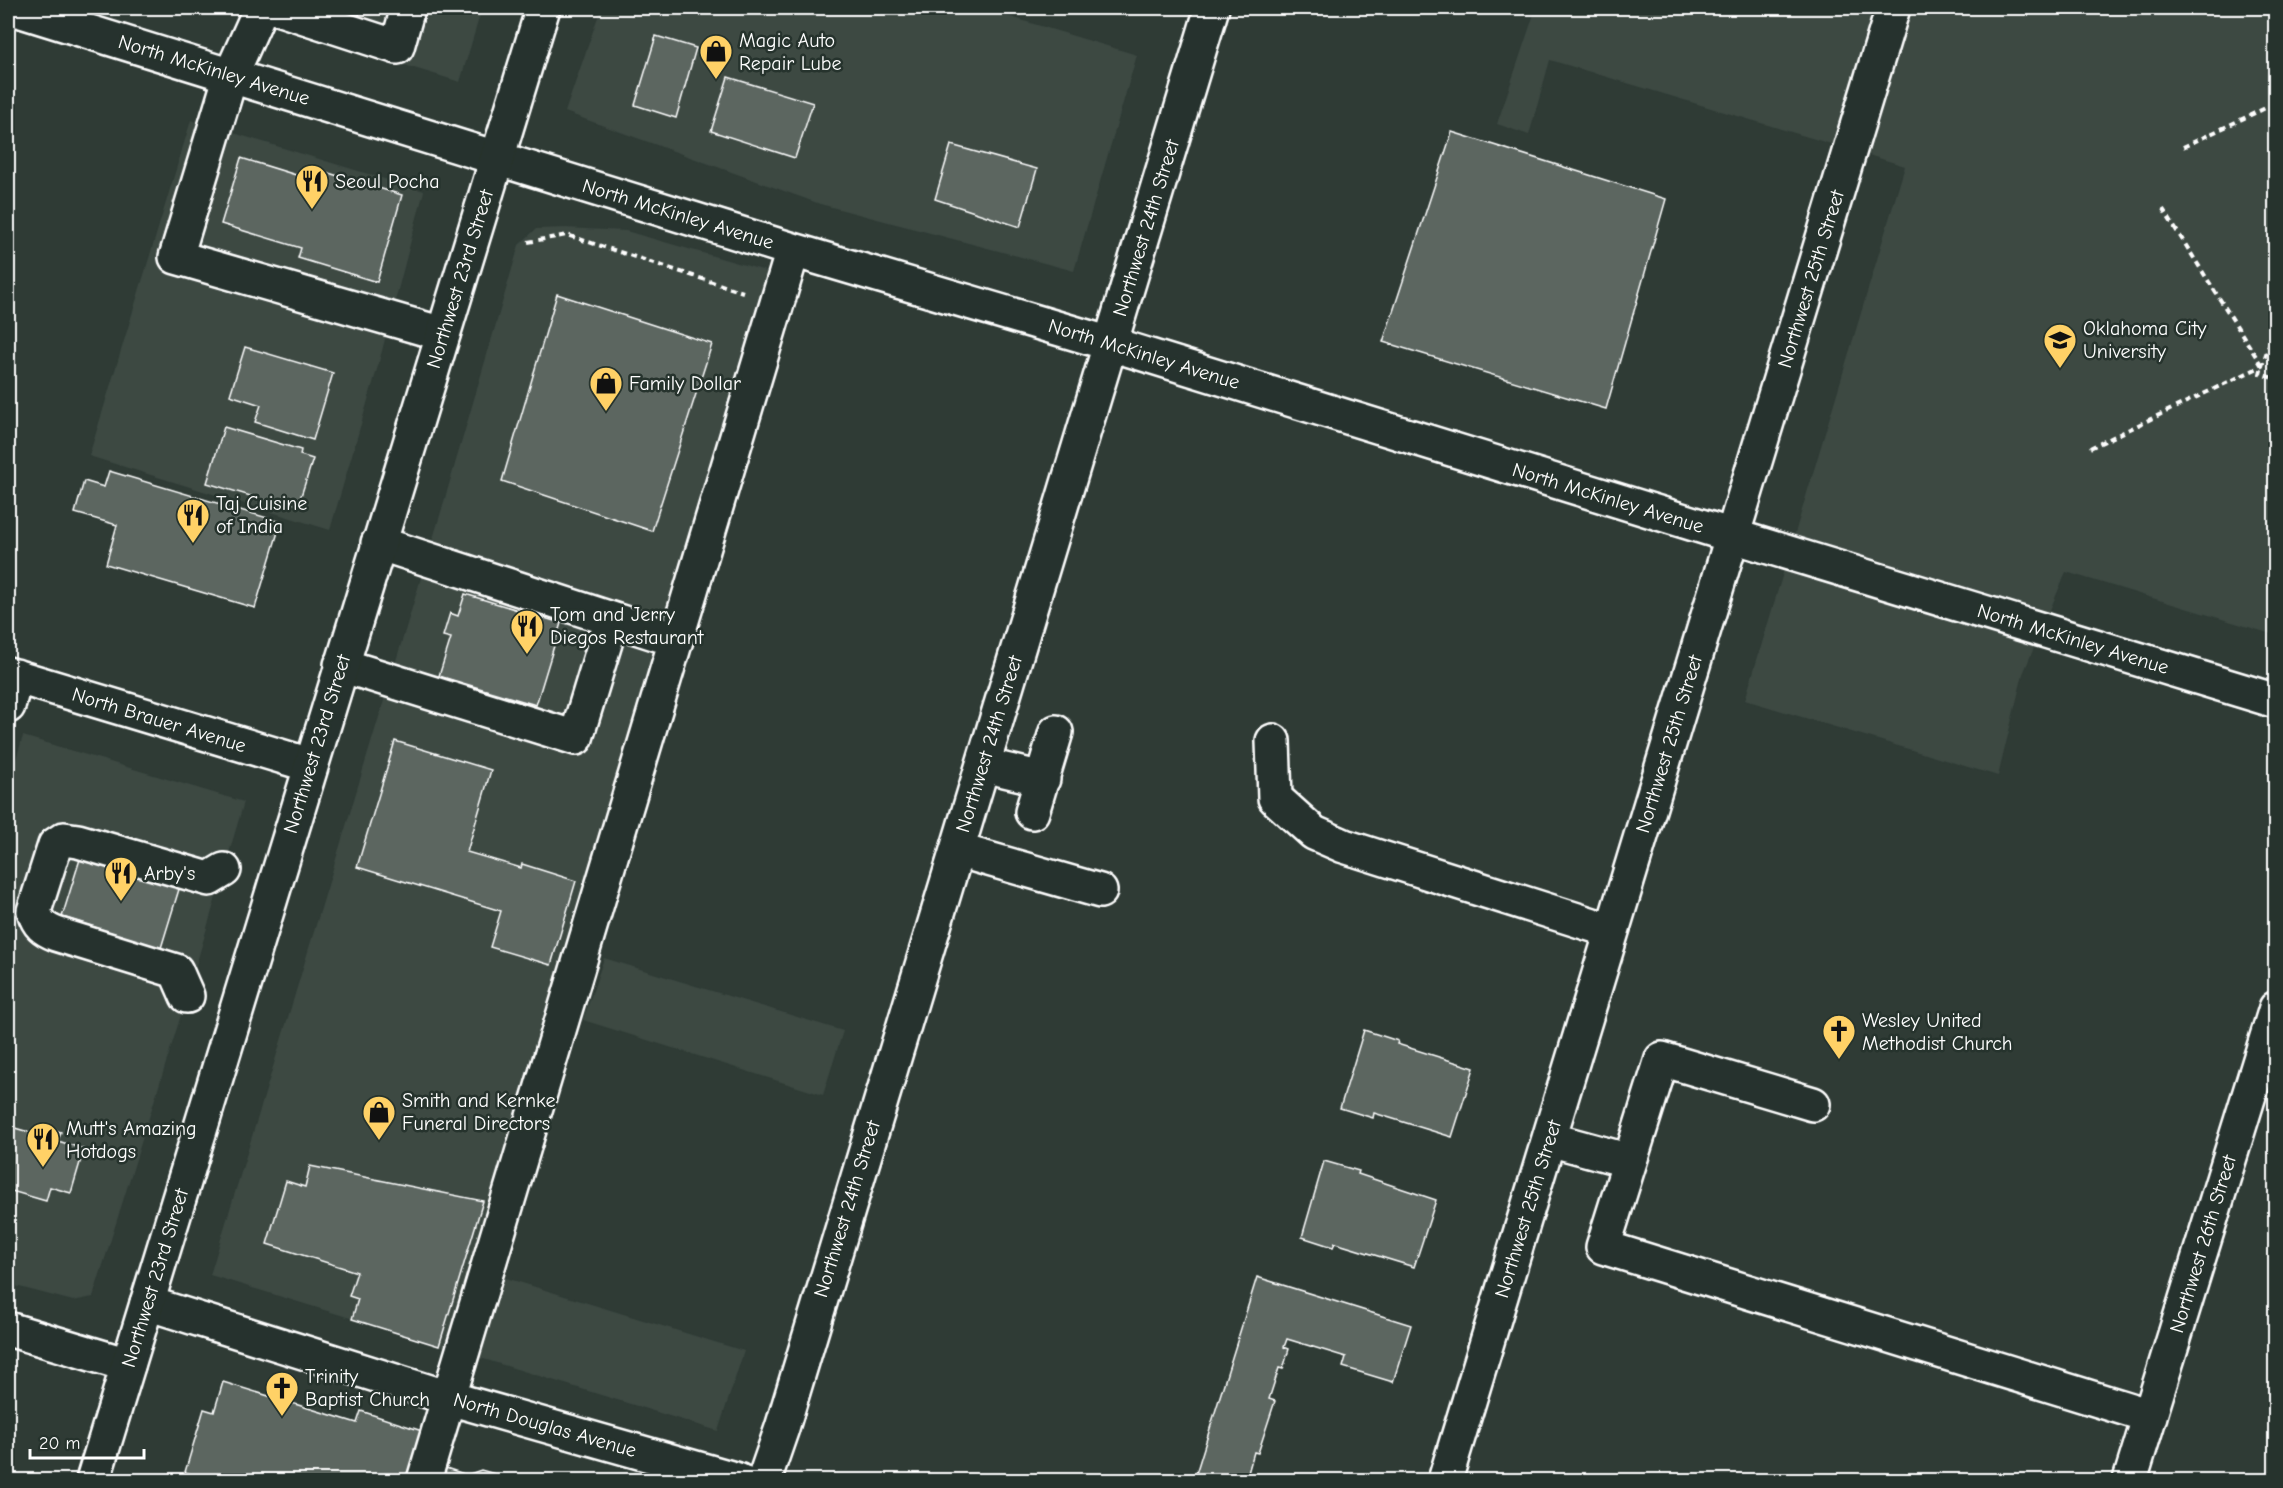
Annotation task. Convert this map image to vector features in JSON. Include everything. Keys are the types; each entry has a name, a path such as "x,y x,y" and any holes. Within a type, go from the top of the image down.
{"street":[{"name":"North McKinley Avenue","path":"12,8 793,250 1111,344 2276,701"},
{"path":"261,8 231,75 176,257 443,334"},
{"path":"277,8 397,47 408,8"},
{"name":"Northwest 23rd Street","path":"93,1480 543,8"},
{"name":"Northwest 24th Street","path":"764,1480 782,1428 1212,8"},
{"name":"Northwest 25th Street","path":"1445,1480 1893,8"},
{"path":"424,1480 793,250"},
{"path":"378,543 676,640"},
{"path":"341,664 576,738 612,620"},
{"name":"North Brauer Avenue","path":"10,685 310,765"},
{"path":"1032,813 1056,732"},
{"path":"1273,741 1275,798 1314,832 1344,846 1612,931"},
{"path":"983,765 1043,779"},
{"path":"187,996 176,971 44,929 37,921 34,911 55,845 64,839 209,879 224,870"},
{"path":"957,850 1100,891"},
{"name":"Northwest 26th Street","path":"2130,1480 2276,1008"},
{"path":"1813,1104 1662,1059 1603,1247 2150,1416"},
{"path":"1549,1139 1630,1161"},
{"name":"North Douglas Avenue","path":"147,1303 449,1398 738,1480"},
{"path":"8,1329 128,1365"}],"path":[{"path":"2183,147 2276,103"},
{"path":"2163,209 2262,366"},
{"path":"528,242 567,235 778,303"},
{"path":"2276,324 2260,374 2276,379"},
{"path":"2090,448 2262,366"}],"shaded area":[{"path":"246,8 482,8 460,82 244,16"},
{"path":"601,8 981,8 1137,55 1074,271 820,204 565,112"},
{"name":"Oklahoma City University","path":"1536,8 2275,8 2275,635 2066,572 2023,674 1998,776 1745,700 1905,166 1550,60 1529,135 1497,124"},
{"path":"191,120 424,191 378,366 330,530 89,456"},
{"path":"536,229 626,231 776,274 544,1018 472,1265 506,1278 744,1351 718,1431 210,1275 441,512 519,245"},
{"path":"23,736 244,802 187,996 93,1297 73,1301 8,1284 8,786"},
{"path":"604,958 843,1031 823,1095 583,1020"}],"building":[{"path":"321,8 361,8 356,26"},
{"path":"656,36 696,48 676,118 635,105"},
{"path":"728,77 813,103 795,158 711,131"},
{"path":"1452,132 1666,199 1606,409 1383,342"},
{"path":"951,145 1037,169 1020,227 935,199"},
{"name":"Seoul Pocha","path":"241,158 322,183 325,172 402,195 377,282 298,258 301,248 221,224"},
{"name":"Family Dollar","path":"557,294 712,344 652,531 502,481"},
{"path":"245,347 333,373 313,440 255,422 261,405 230,395"},
{"path":"224,427 301,450 300,455 313,459 298,505 286,501 284,506 207,483"},
{"name":"Taj Cuisine of India","path":"109,471 281,522 255,608 106,564 117,525 75,513 84,481 104,487"},
{"path":"465,594 561,623 536,705 439,676 451,638 443,636 450,613 458,616"},
{"path":"395,741 491,770 467,852 521,868 522,864 576,881 551,965 490,947 501,911 357,867"},
{"name":"Arby's","path":"81,856 180,886 161,948 62,917"},
{"path":"1364,1030 1398,1041 1397,1044 1474,1068 1452,1137 1374,1113 1373,1118 1340,1108"},
{"name":"Mutt's Amazing Hotdogs","path":"8,1126 39,1135 42,1126 61,1132 58,1141 84,1149 71,1193 50,1187 46,1201 8,1190"},
{"path":"1324,1161 1359,1171 1358,1174 1436,1200 1414,1267 1335,1243 1333,1247 1302,1237"},
{"path":"310,1166 483,1201 439,1346 352,1319 358,1299 349,1296 357,1272 267,1244 286,1181 305,1187"},
{"path":"1257,1277 1411,1325 1393,1382 1343,1367 1346,1357 1287,1339 1284,1347 1289,1349 1283,1369 1279,1368 1269,1399 1275,1401 1258,1453 1254,1452 1246,1480 1194,1480"},
{"path":"223,1382 357,1423 361,1411 422,1431 407,1480 193,1480 194,1475 185,1472 204,1409 214,1412"},
{"path":"446,1468 467,1475 481,1470 516,1480 442,1480"}],"place":[{"name":"Magic Auto Repair Lube","path":"716,80"},
{"name":"Seoul Pocha","path":"312,210"},
{"name":"Oklahoma City University","path":"2060,369"},
{"name":"Family Dollar","path":"606,412"},
{"name":"Taj Cuisine of India","path":"193,544"},
{"name":"Tom and Jerry Diegos Restaurant","path":"527,655"},
{"name":"Arby's","path":"121,902"},
{"name":"Wesley United Methodist Church","path":"1839,1060"},
{"name":"Smith and Kernke Funeral Directors","path":"379,1141"},
{"name":"Mutt's Amazing Hotdogs","path":"43,1168"},
{"name":"Trinity Baptist Church","path":"282,1417"}]}
